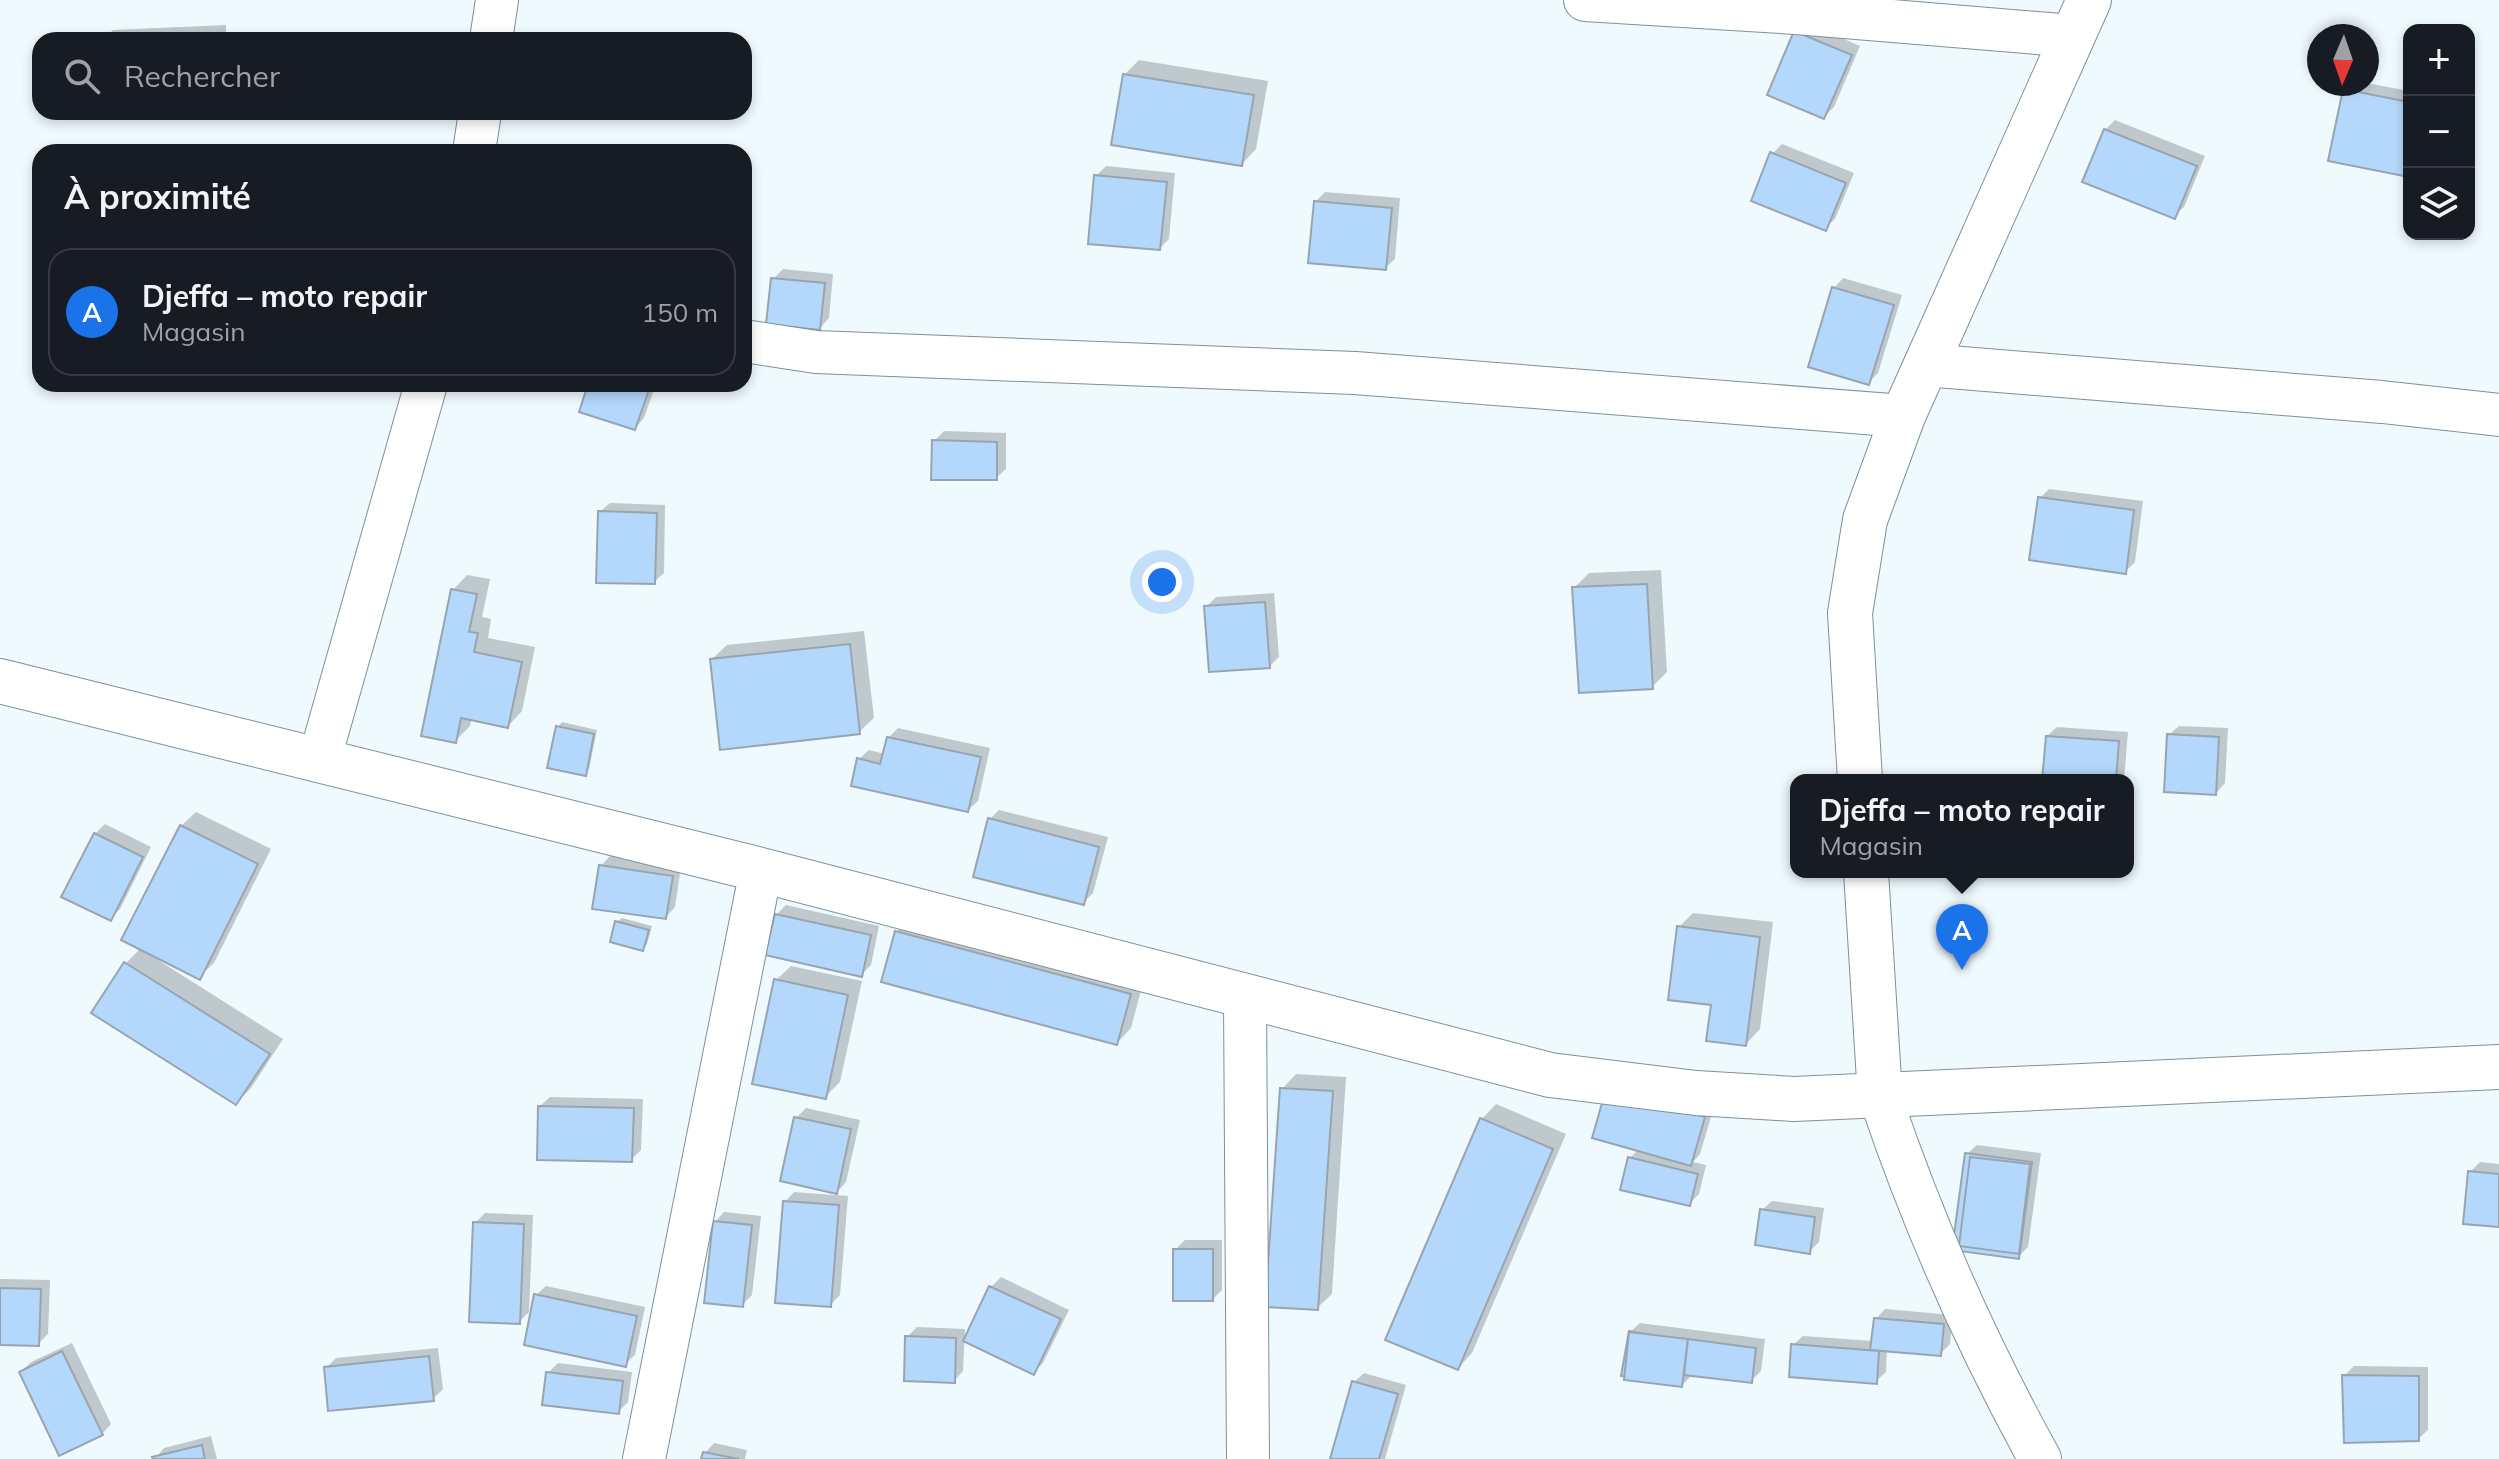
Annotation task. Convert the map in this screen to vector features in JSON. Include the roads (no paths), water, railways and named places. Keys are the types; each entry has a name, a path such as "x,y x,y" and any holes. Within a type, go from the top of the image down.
{"street":[{"path":"492,32 497,0"},
{"path":"1585,0 1796,13 2081,18 1903,416 1865,520 1850,613 1860,774"},
{"path":"475,144 479,120"},
{"path":"752,342 816,352 1355,373 1903,416"},
{"path":"1925,365 2382,402 2499,415"},
{"path":"319,761 424,392"},
{"path":"0,681 761,870 1550,1075 1696,1093 1780,1098 2499,1067"},
{"path":"644,1459 761,870"},
{"path":"1866,878 1880,1096 1906,1174 1995,1378 2040,1459"},
{"path":"1245,998 1248,1459"}],"place":[{"name":"Djeffa – moto repair","path":"1962,970"}]}
